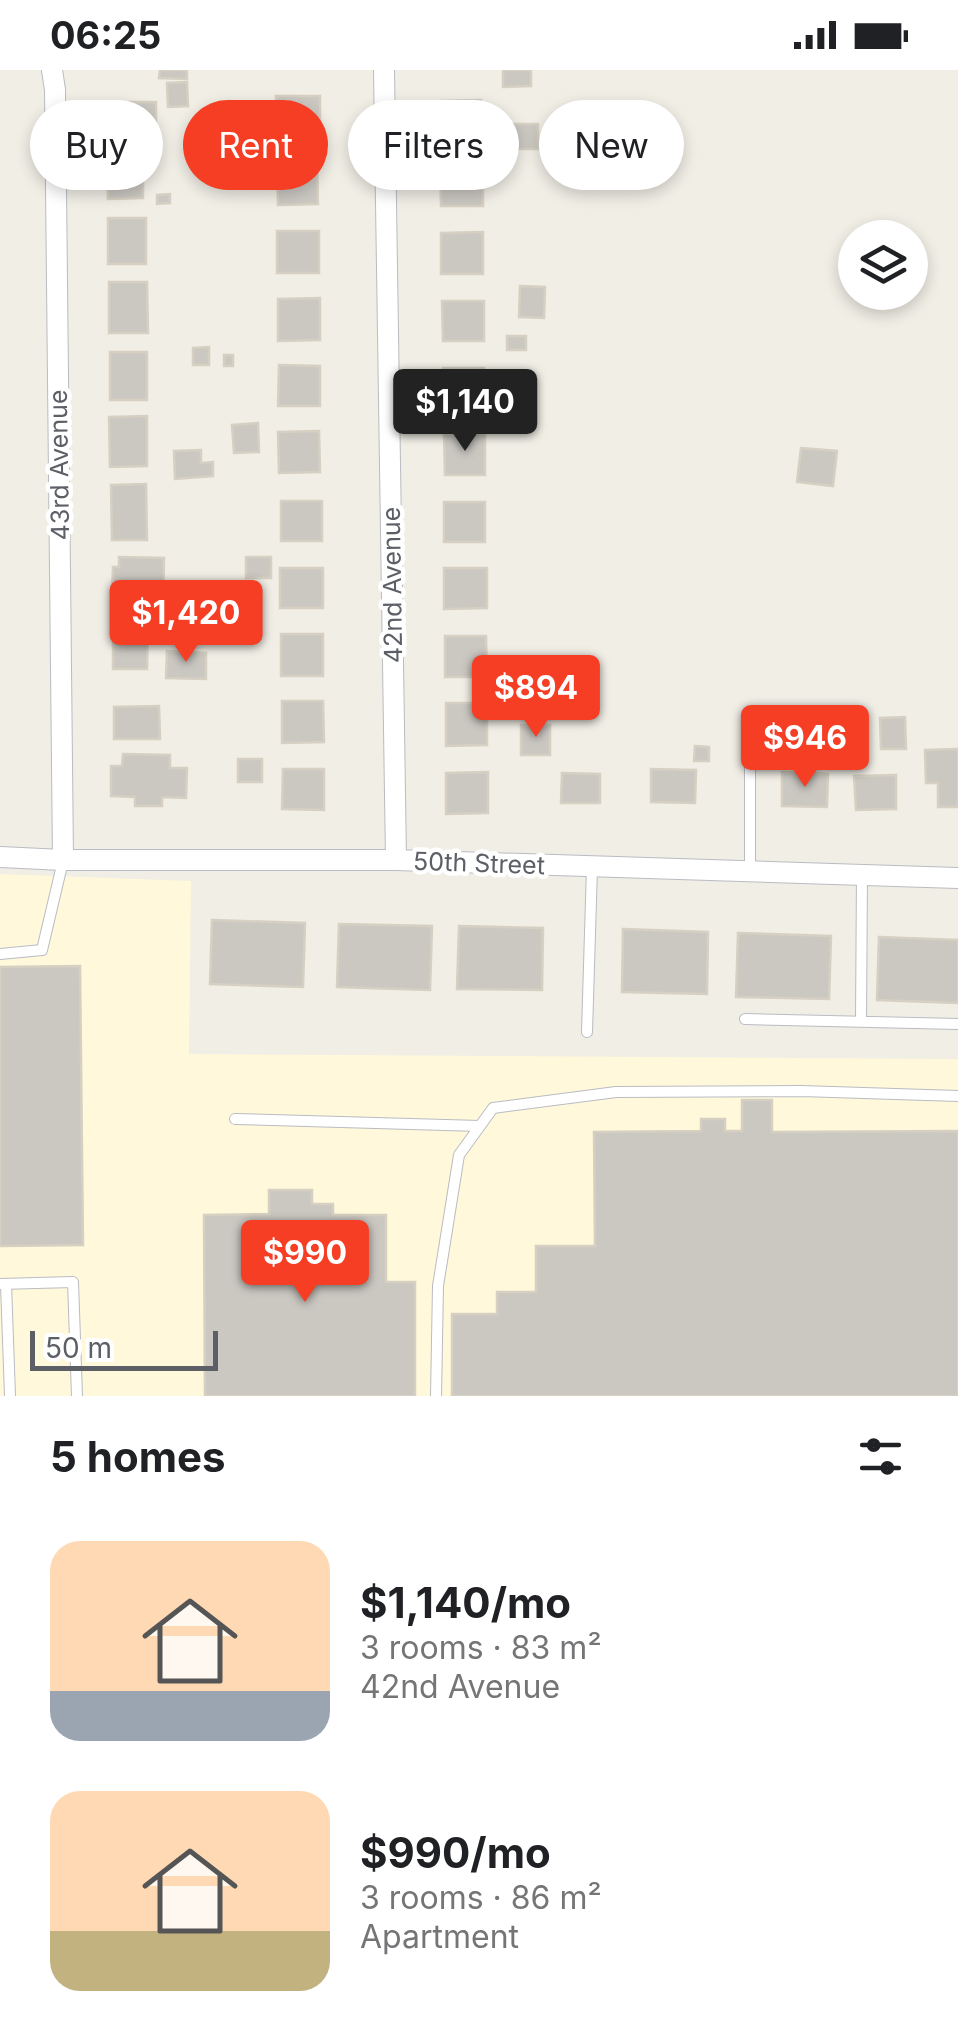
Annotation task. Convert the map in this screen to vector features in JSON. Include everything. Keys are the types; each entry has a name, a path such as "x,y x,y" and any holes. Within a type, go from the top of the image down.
{"street":[{"name":"43rd Avenue","path":"52,70 63,860"},
{"name":"42nd Avenue","path":"384,70 396,860"},
{"name":"50th Street","path":"0,857 396,860 958,878"}],"lane":[{"path":"750,757 750,871"},
{"path":"0,954 42,950 63,860"},
{"path":"587,1032 592,866"},
{"path":"861,1022 862,874"},
{"path":"745,1020 958,1024"},
{"path":"436,1396 438,1286 459,1155 493,1108 616,1092 801,1091 958,1096"},
{"path":"236,1120 480,1126"},
{"path":"6,1394 3,1284 73,1282 77,1396"}],"shaded area":[{"path":"0,874 191,881 189,1054 958,1059 958,1396 0,1396"}],"building":[{"path":"160,70 187,70 187,79 159,78"},
{"path":"503,70 531,70 531,86 503,87"},
{"path":"187,82 188,100 183,100 183,106 168,107 167,83"},
{"path":"276,96 320,96 320,100 276,100"},
{"path":"519,124 538,124 538,149 519,149"},
{"path":"108,190 143,190 143,198 108,199"},
{"path":"278,190 318,190 318,204 278,205"},
{"path":"441,190 483,190 483,206 441,206"},
{"path":"170,194 170,203 157,204 157,195"},
{"path":"108,218 146,218 146,264 108,264"},
{"path":"277,231 319,231 319,273 277,273"},
{"path":"483,232 483,274 441,274 441,233"},
{"path":"109,282 147,282 148,333 109,333"},
{"path":"520,286 545,287 544,318 519,317"},
{"path":"320,298 320,340 278,341 278,299"},
{"path":"442,301 484,301 484,341 443,341"},
{"path":"507,336 526,336 526,350 507,350"},
{"path":"209,347 209,365 193,365 193,348"},
{"path":"110,352 147,352 147,400 110,400"},
{"path":"224,355 233,355 233,366 224,366"},
{"path":"279,365 320,366 320,406 278,406"},
{"path":"443,368 484,368 485,406 444,407"},
{"path":"147,416 147,466 110,467 109,417"},
{"path":"258,423 259,452 234,453 232,425"},
{"path":"319,431 320,472 279,473 278,432"},
{"path":"444,434 485,434 485,475 445,475"},
{"path":"801,448 837,451 833,486 797,482"},
{"path":"201,450 201,463 213,462 213,476 175,479 174,451"},
{"path":"146,484 147,540 112,540 111,485"},
{"path":"281,501 322,501 322,541 281,541"},
{"path":"444,502 485,502 485,542 444,542"},
{"path":"119,557 164,558 163,613 118,612 119,598 112,597 113,567 119,567"},
{"path":"246,557 271,557 271,578 246,578"},
{"path":"280,568 323,568 323,608 280,608"},
{"path":"444,568 487,568 487,608 444,609"},
{"path":"113,624 148,624 147,669 113,669"},
{"path":"281,634 323,634 323,676 281,676"},
{"path":"445,636 486,636 487,677 445,677"},
{"path":"167,651 206,653 206,679 166,678"},
{"path":"282,701 323,701 324,742 282,743"},
{"path":"446,703 487,703 487,745 446,746"},
{"path":"159,706 160,739 114,739 114,707"},
{"path":"818,708 842,708 842,734 818,733"},
{"path":"905,717 906,749 881,749 880,718"},
{"path":"521,725 550,725 550,755 521,755"},
{"path":"695,746 709,747 709,761 694,761"},
{"path":"958,749 958,807 938,807 938,783 926,783 925,750"},
{"path":"123,754 170,755 170,768 187,768 186,798 162,797 162,806 135,806 135,797 111,796 111,766 122,766"},
{"path":"238,759 262,759 262,782 238,782"},
{"path":"283,769 324,769 324,810 282,809"},
{"path":"651,769 696,770 695,803 651,802"},
{"path":"488,772 488,813 446,814 446,773"},
{"path":"782,772 828,774 827,807 782,806"},
{"path":"562,773 600,774 600,803 561,803"},
{"path":"896,775 896,809 856,810 854,776"},
{"path":"212,920 305,923 303,987 210,984"},
{"path":"339,924 432,926 430,990 337,987"},
{"path":"459,926 543,928 542,990 457,989"},
{"path":"623,929 708,932 707,994 622,992"},
{"path":"738,933 831,936 829,999 736,997"},
{"path":"879,937 958,940 958,1003 877,1000"},
{"path":"80,966 83,1245 0,1246 0,967"},
{"path":"742,1100 772,1100 772,1132 958,1131 958,1396 452,1396 452,1314 497,1314 497,1292 536,1292 536,1246 595,1246 594,1132 701,1131 701,1119 725,1119 725,1131 742,1131"},
{"path":"269,1190 312,1190 312,1204 333,1204 333,1215 386,1215 386,1282 415,1282 415,1396 205,1396 204,1215 269,1214"}]}
